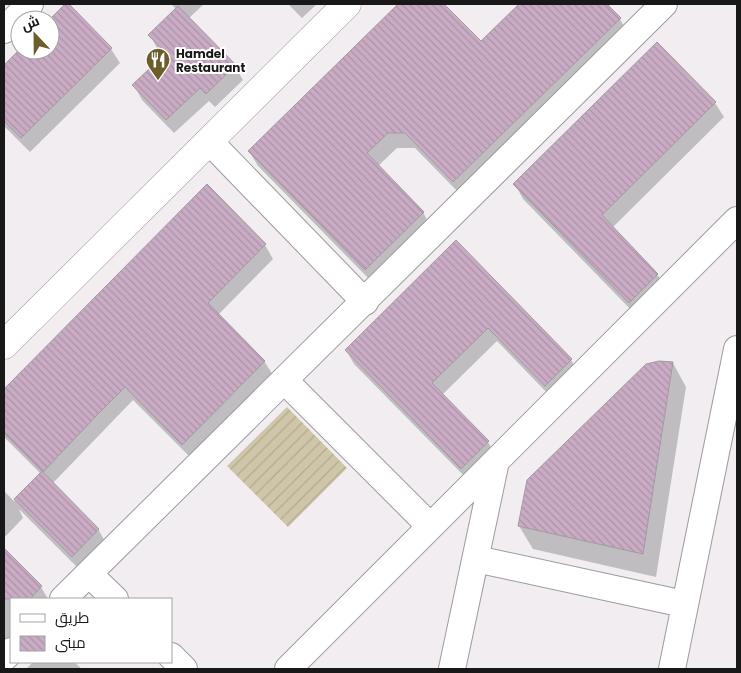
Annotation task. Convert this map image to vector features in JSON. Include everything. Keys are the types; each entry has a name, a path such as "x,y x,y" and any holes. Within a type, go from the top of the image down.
{"street":[{"path":"4,30 30,4"},
{"path":"4,344 347,4"},
{"path":"64,598 664,4"},
{"path":"209,141 365,302"},
{"path":"288,669 737,220"},
{"path":"672,669 684,604 733,393 737,349"},
{"path":"285,380 430,526"},
{"path":"452,669 496,461"},
{"path":"476,559 684,604"},
{"path":"89,574 114,598"},
{"path":"172,657 184,669"}],"shaded area":[{"path":"287,407 347,468 288,527 227,466"}],"building":[{"path":"65,4 69,4 112,48 21,138 4,121 4,65 10,59 60,60 59,10"},
{"path":"398,4 444,4 481,41 519,4 607,4 621,18 453,182 405,133 388,133 367,153 424,212 365,270 248,151"},
{"path":"178,6 236,65 206,94 200,88 166,120 132,85 166,53 148,35"},
{"path":"657,42 716,102 602,215 658,274 629,303 513,184"},
{"path":"207,184 266,244 208,303 265,361 182,445 125,387 97,415 43,472 99,529 72,557 14,499 42,471 4,433 4,389"},
{"path":"456,240 572,359 545,386 488,328 432,383 489,441 461,469 345,350"},
{"path":"659,361 673,362 643,554 518,526 527,480 646,364"},
{"path":"4,548 42,586 31,598 4,599"}],"place":[{"name":"Hamdel Restaurant","path":"158,81"}]}
